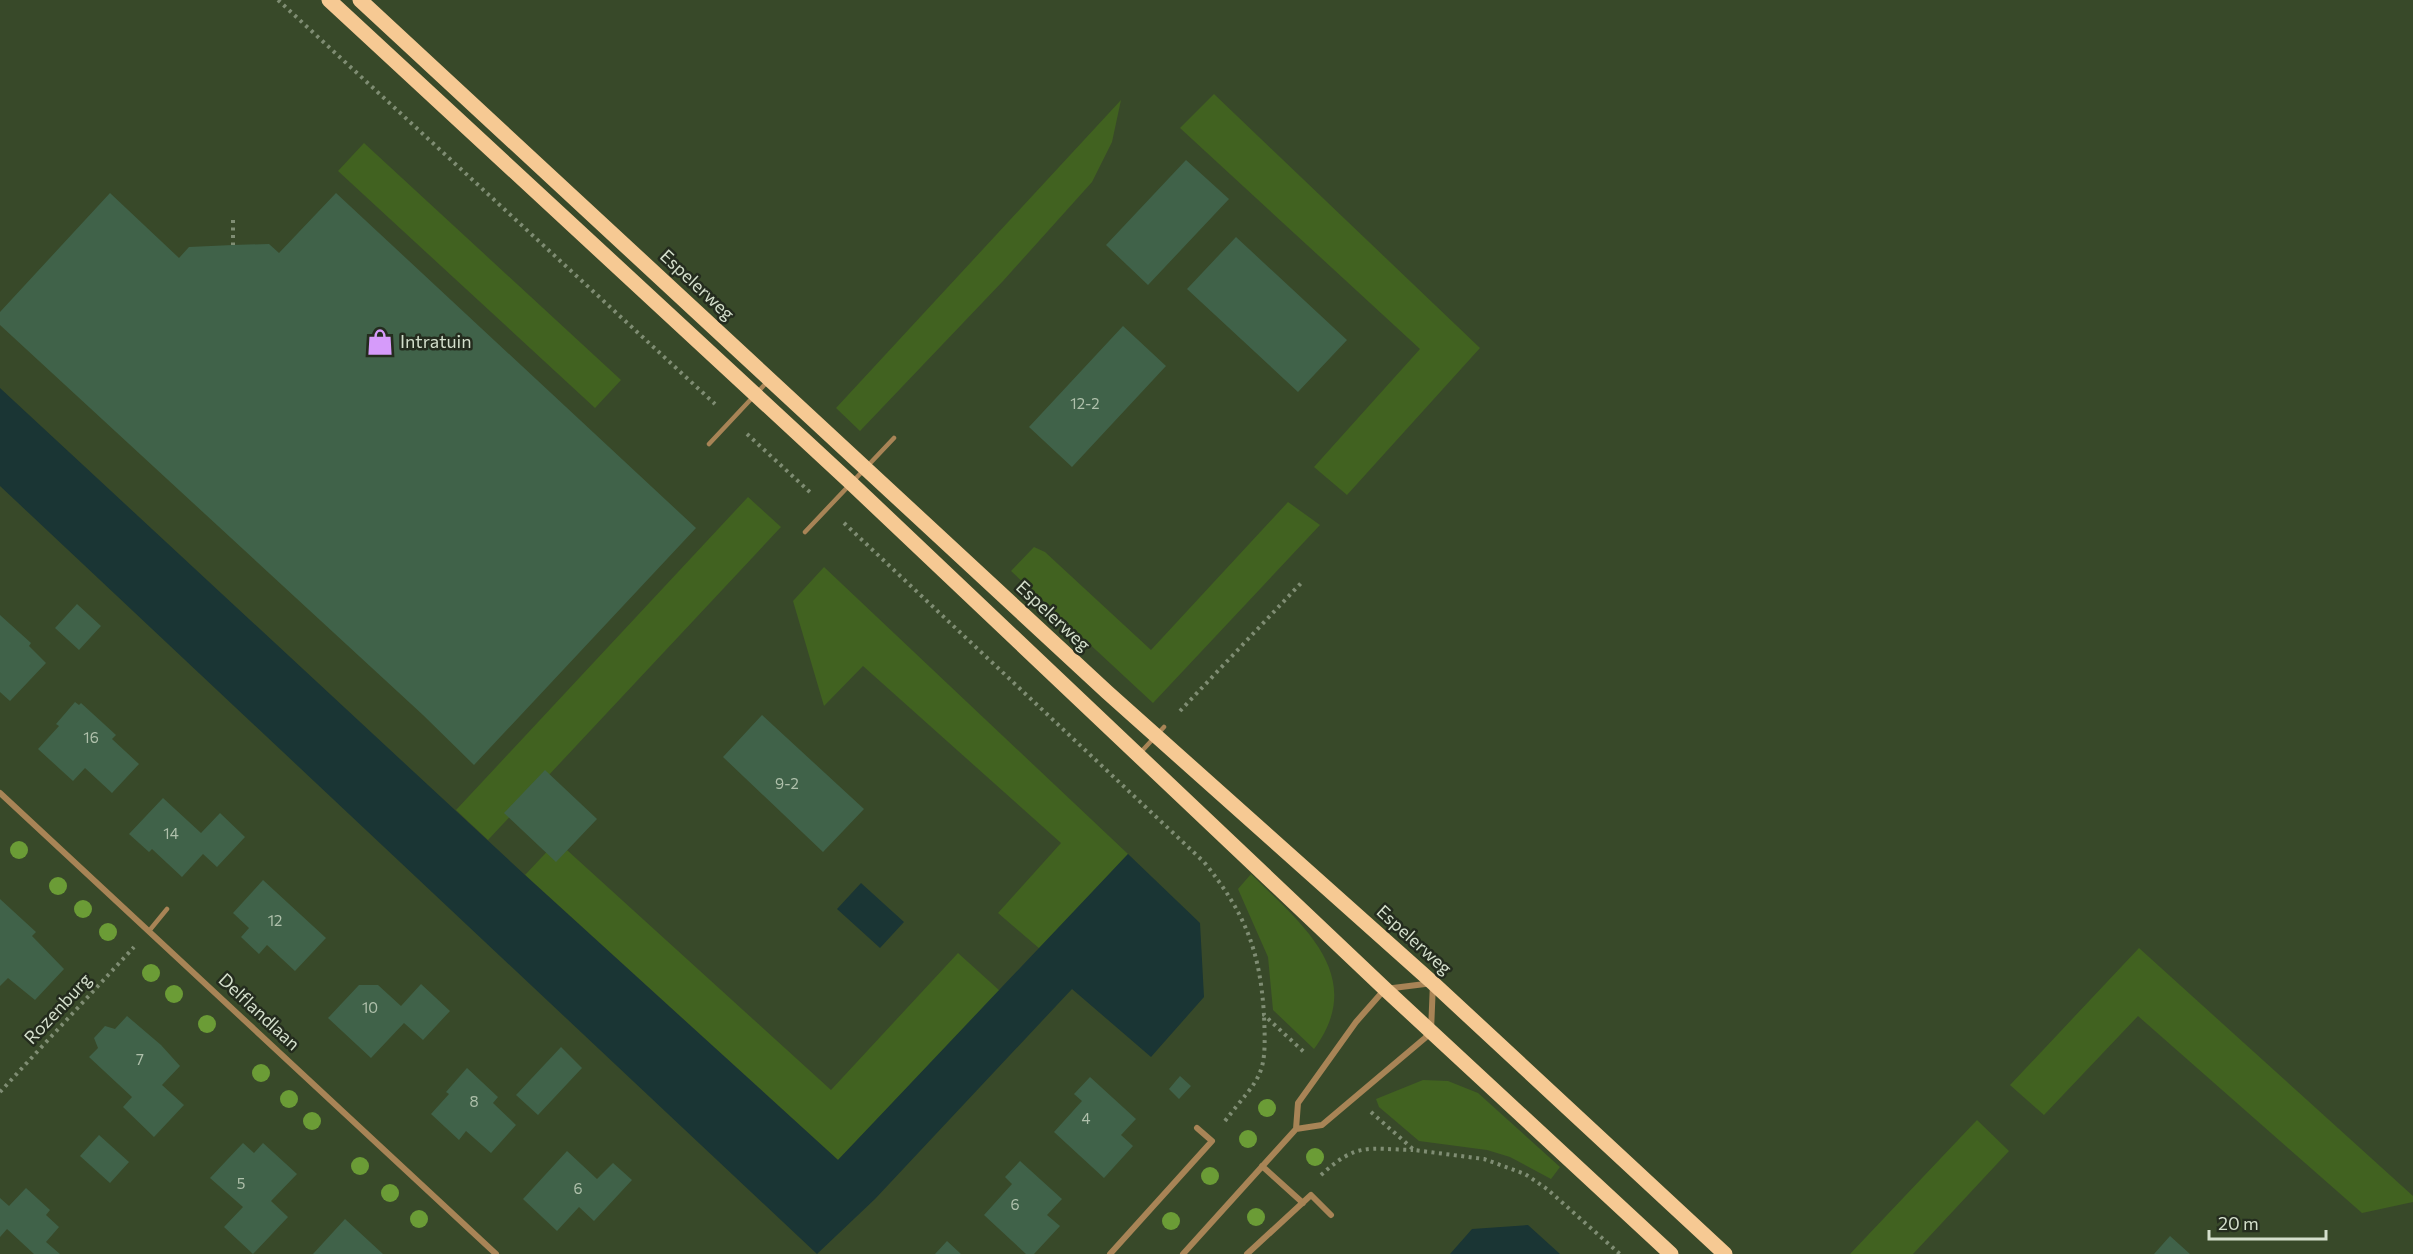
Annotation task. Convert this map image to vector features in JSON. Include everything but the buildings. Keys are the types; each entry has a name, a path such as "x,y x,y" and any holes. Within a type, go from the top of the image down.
{"main road":[{"path":"329,0 851,483 1385,989 1671,1254"},
{"name":"Espelerweg","path":"360,0 865,468 1160,732 1725,1254"}],"street":[{"name":"Delflandlaan","path":"0,793 496,1254"},
{"path":"1183,1254 1296,1129 1298,1103 1356,1022 1385,989 1433,983 1431,1031 1414,1049 1322,1125 1296,1129"},
{"path":"1110,1254 1212,1141 1197,1128"},
{"path":"1262,1166 1303,1203"},
{"path":"1247,1254 1311,1195 1331,1215"}],"lane":[{"path":"709,444 769,379"},
{"path":"805,532 894,438"},
{"path":"1139,754 1160,732"},
{"path":"149,931 167,909"}],"path":[{"path":"233,220 233,245"},
{"path":"1160,732 1303,581"},
{"name":"Rozenburg","path":"0,1092 136,945"},
{"path":"1226,1119 1254,1088 1261,1074 1266,1049 1264,1015"},
{"path":"1372,1112 1414,1150"},
{"path":"1320,1176 1341,1157 1355,1150 1414,1150 1484,1159 1525,1174 1547,1189 1620,1254"}],"green space":[{"path":"1214,94 1480,348 1347,495 1314,467 1420,349 1180,128"},
{"path":"1121,100 1112,142 1092,182 1003,281 860,431 836,408"},
{"path":"364,143 621,380 595,408 338,171"},
{"path":"748,497 781,527 488,840 456,810"},
{"path":"1288,502 1320,525 1153,703 1011,571 1034,547 1045,552 1151,650"},
{"path":"824,567 1128,854 1040,949 998,913 1061,843 863,666 824,706 793,601"},
{"path":"557,841 831,1090 958,953 1000,991 838,1160 525,875"},
{"path":"1251,874 1307,931 1322,952 1331,974 1334,997 1329,1022 1314,1049 1273,1010 1268,957 1238,889"},
{"path":"2139,948 2413,1196 2413,1202 2362,1213 2138,1016 2044,1115 2010,1085"},
{"path":"1423,1080 1448,1081 1478,1093 1560,1167 1551,1179 1510,1157 1487,1150 1419,1141 1379,1107 1376,1099"},
{"path":"1977,1120 2009,1151 1913,1254 1850,1254"}],"water":[{"path":"0,388 525,875 838,1160 1128,854 1200,923 1204,997 1151,1057 1072,989 875,1199 817,1254 0,486"},
{"path":"861,883 904,922 880,948 837,909"},
{"path":"1528,1225 1560,1254 1450,1254 1472,1229"}],"place":[{"name":"Intratuin","path":"380,342"}]}
